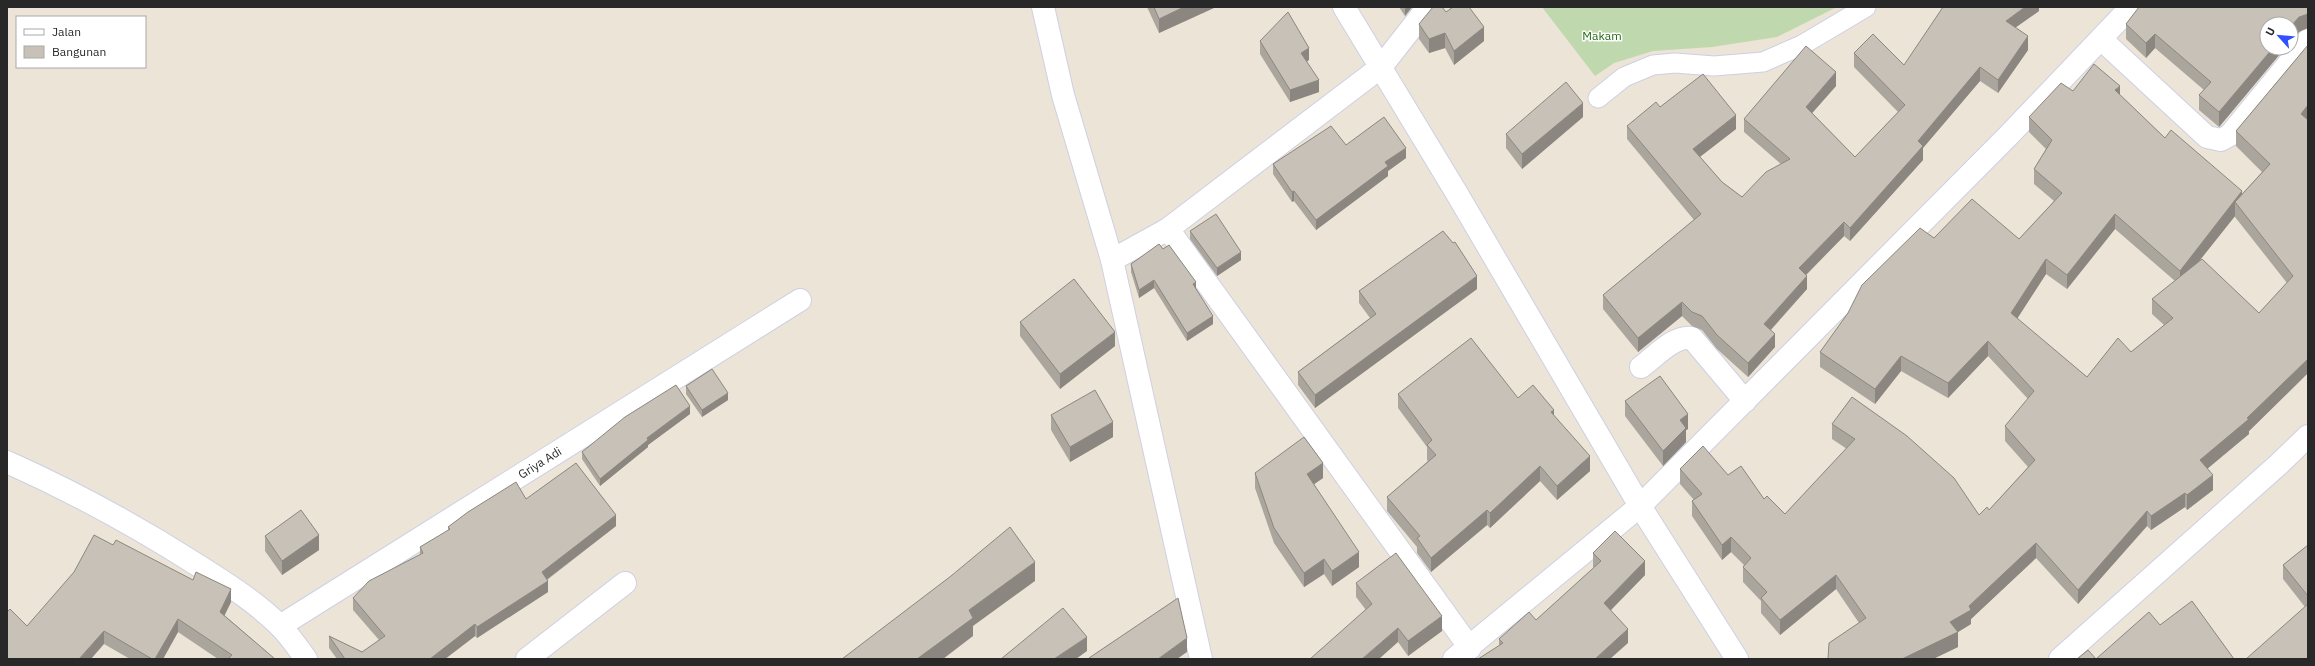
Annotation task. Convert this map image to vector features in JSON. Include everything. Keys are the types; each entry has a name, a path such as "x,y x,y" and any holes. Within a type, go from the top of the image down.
{"street":[{"path":"1043,7 1063,95 1112,260 1201,659"},
{"path":"1344,7 1381,67 1640,506 1737,659"},
{"path":"1112,260 1168,229 1381,67 1428,7"},
{"path":"1168,229 1462,653 1640,506 2102,40 2131,7"},
{"path":"2102,40 2207,137 2221,140 2230,135 2308,40"},
{"name":"Griya Adi","path":"280,626 800,300"},
{"path":"1642,367 1677,340 1684,337 1692,338 1745,401"},
{"path":"2060,659 2280,464 2308,436"},
{"path":"7,462 52,483 153,536 252,602 280,626 306,659"},
{"path":"526,659 625,583"}],"lane":[{"path":"1598,98 1624,77 1653,65 1675,62 1714,66 1763,62 1802,45 1866,7"}],"green space":[{"name":"Makam","path":"1542,7 1837,7 1777,37 1712,47 1653,51 1614,63 1595,76"}],"building":[{"path":"1154,7 1184,7 1159,19"},
{"path":"1433,7 1442,7 1446,12 1453,7 1469,7 1484,27 1454,51 1445,33 1429,39 1419,24"},
{"path":"1943,7 2025,7 2006,21 2028,36 1998,80 1980,67 1918,141 1923,146 1850,228 1844,222 1799,268 1807,276 1764,324 1775,334 1748,363 1717,335 1702,316 1692,312 1682,302 1638,338 1603,295 1701,214 1627,126 1656,102 1660,107 1703,74 1736,115 1693,149 1722,182 1742,197 1766,172 1790,159 1744,119 1806,46 1836,72 1806,107 1855,157 1905,105 1854,53 1873,34 1904,65"},
{"path":"2139,7 2308,7 2308,14 2299,17 2259,16 2259,56 2266,56 2219,112 2199,95 2211,82 2155,34 2146,43 2126,24"},
{"path":"1288,12 1309,48 1301,53 1319,80 1290,90 1260,41"},
{"path":"2308,45 2308,105 2301,114 2308,120 2308,359 2247,418 2249,419 2200,460 2213,475 2187,495 2185,493 2151,516 2147,511 2078,590 2036,543 1969,606 1971,610 1950,622 1958,632 1902,659 1828,659 1829,643 1866,618 1836,575 1780,620 1761,598 1767,592 1743,567 1751,558 1731,537 1722,545 1692,501 1702,494 1680,469 1703,446 1728,475 1741,466 1764,499 1767,496 1785,514 1855,439 1832,424 1852,397 1907,436 1954,478 1979,515 1987,507 1989,510 2035,460 2005,426 2034,391 1988,341 1948,383 1901,356 1875,389 1820,352 1848,313 1862,285 1920,228 1934,238 1972,199 2019,239 2062,193 2034,169 2052,140 2029,117 2061,83 2073,91 2094,64 2120,86 2115,90 2165,138 2171,130 2242,191 2180,271 2115,214 2067,275 2046,259 2011,313 2087,377 2118,338 2131,352 2173,318 2152,299 2202,259 2259,313 2293,276 2235,202 2270,164 2236,131"},
{"path":"1566,82 1583,103 1522,154 1506,134"},
{"path":"1384,117 1406,148 1385,162 1388,166 1316,220 1294,191 1292,192 1273,164 1331,126 1346,145"},
{"path":"1216,214 1241,252 1217,268 1190,231"},
{"path":"1443,231 1453,243 1455,242 1477,276 1315,395 1298,372 1376,314 1359,291"},
{"path":"1159,244 1163,249 1169,245 1196,282 1193,284 1213,316 1187,333 1154,280 1139,290 1131,264"},
{"path":"1074,279 1115,332 1060,374 1020,322"},
{"path":"1471,338 1518,398 1533,385 1554,410 1551,412 1590,456 1557,486 1540,466 1490,513 1487,510 1431,558 1417,538 1420,536 1387,497 1436,455 1427,445 1432,440 1398,394"},
{"path":"712,369 728,393 702,410 686,386"},
{"path":"1660,376 1688,414 1680,420 1686,428 1663,451 1625,401"},
{"path":"676,385 690,406 647,438 648,440 600,479 582,452 625,417"},
{"path":"1095,390 1113,422 1070,447 1051,415"},
{"path":"1304,437 1323,463 1307,474 1359,552 1332,571 1324,559 1304,573 1274,528 1255,473"},
{"path":"576,463 616,515 542,572 548,581 477,627 475,624 430,659 345,659 329,636 362,652 385,636 353,598 369,581 423,553 420,547 450,529 448,527 468,512 516,482 526,499"},
{"path":"301,510 319,535 282,561 265,536"},
{"path":"1010,527 1035,562 969,610 973,618 917,659 842,659 951,576"},
{"path":"1615,531 1645,561 1604,603 1628,629 1595,659 1478,659 1503,643 1499,639 1529,612 1536,620 1601,561 1593,553"},
{"path":"94,535 113,545 116,540 193,580 196,572 231,589 220,612 275,659 228,659 232,655 178,619 155,659 152,659 104,631 79,659 7,659 7,612 10,609 27,626 74,572"},
{"path":"2308,545 2308,596 2283,565"},
{"path":"1396,553 1442,616 1408,641 1398,628 1362,659 1310,659 1372,604 1356,583"},
{"path":"1178,598 1187,638 1158,659 1089,659 1089,658"},
{"path":"2192,601 2234,659 2096,659 2149,612 2160,625"},
{"path":"2308,604 2308,659 2246,659"},
{"path":"1063,608 1087,637 1054,659 1001,659"},
{"path":"2088,650 2096,659 2077,659"}]}
